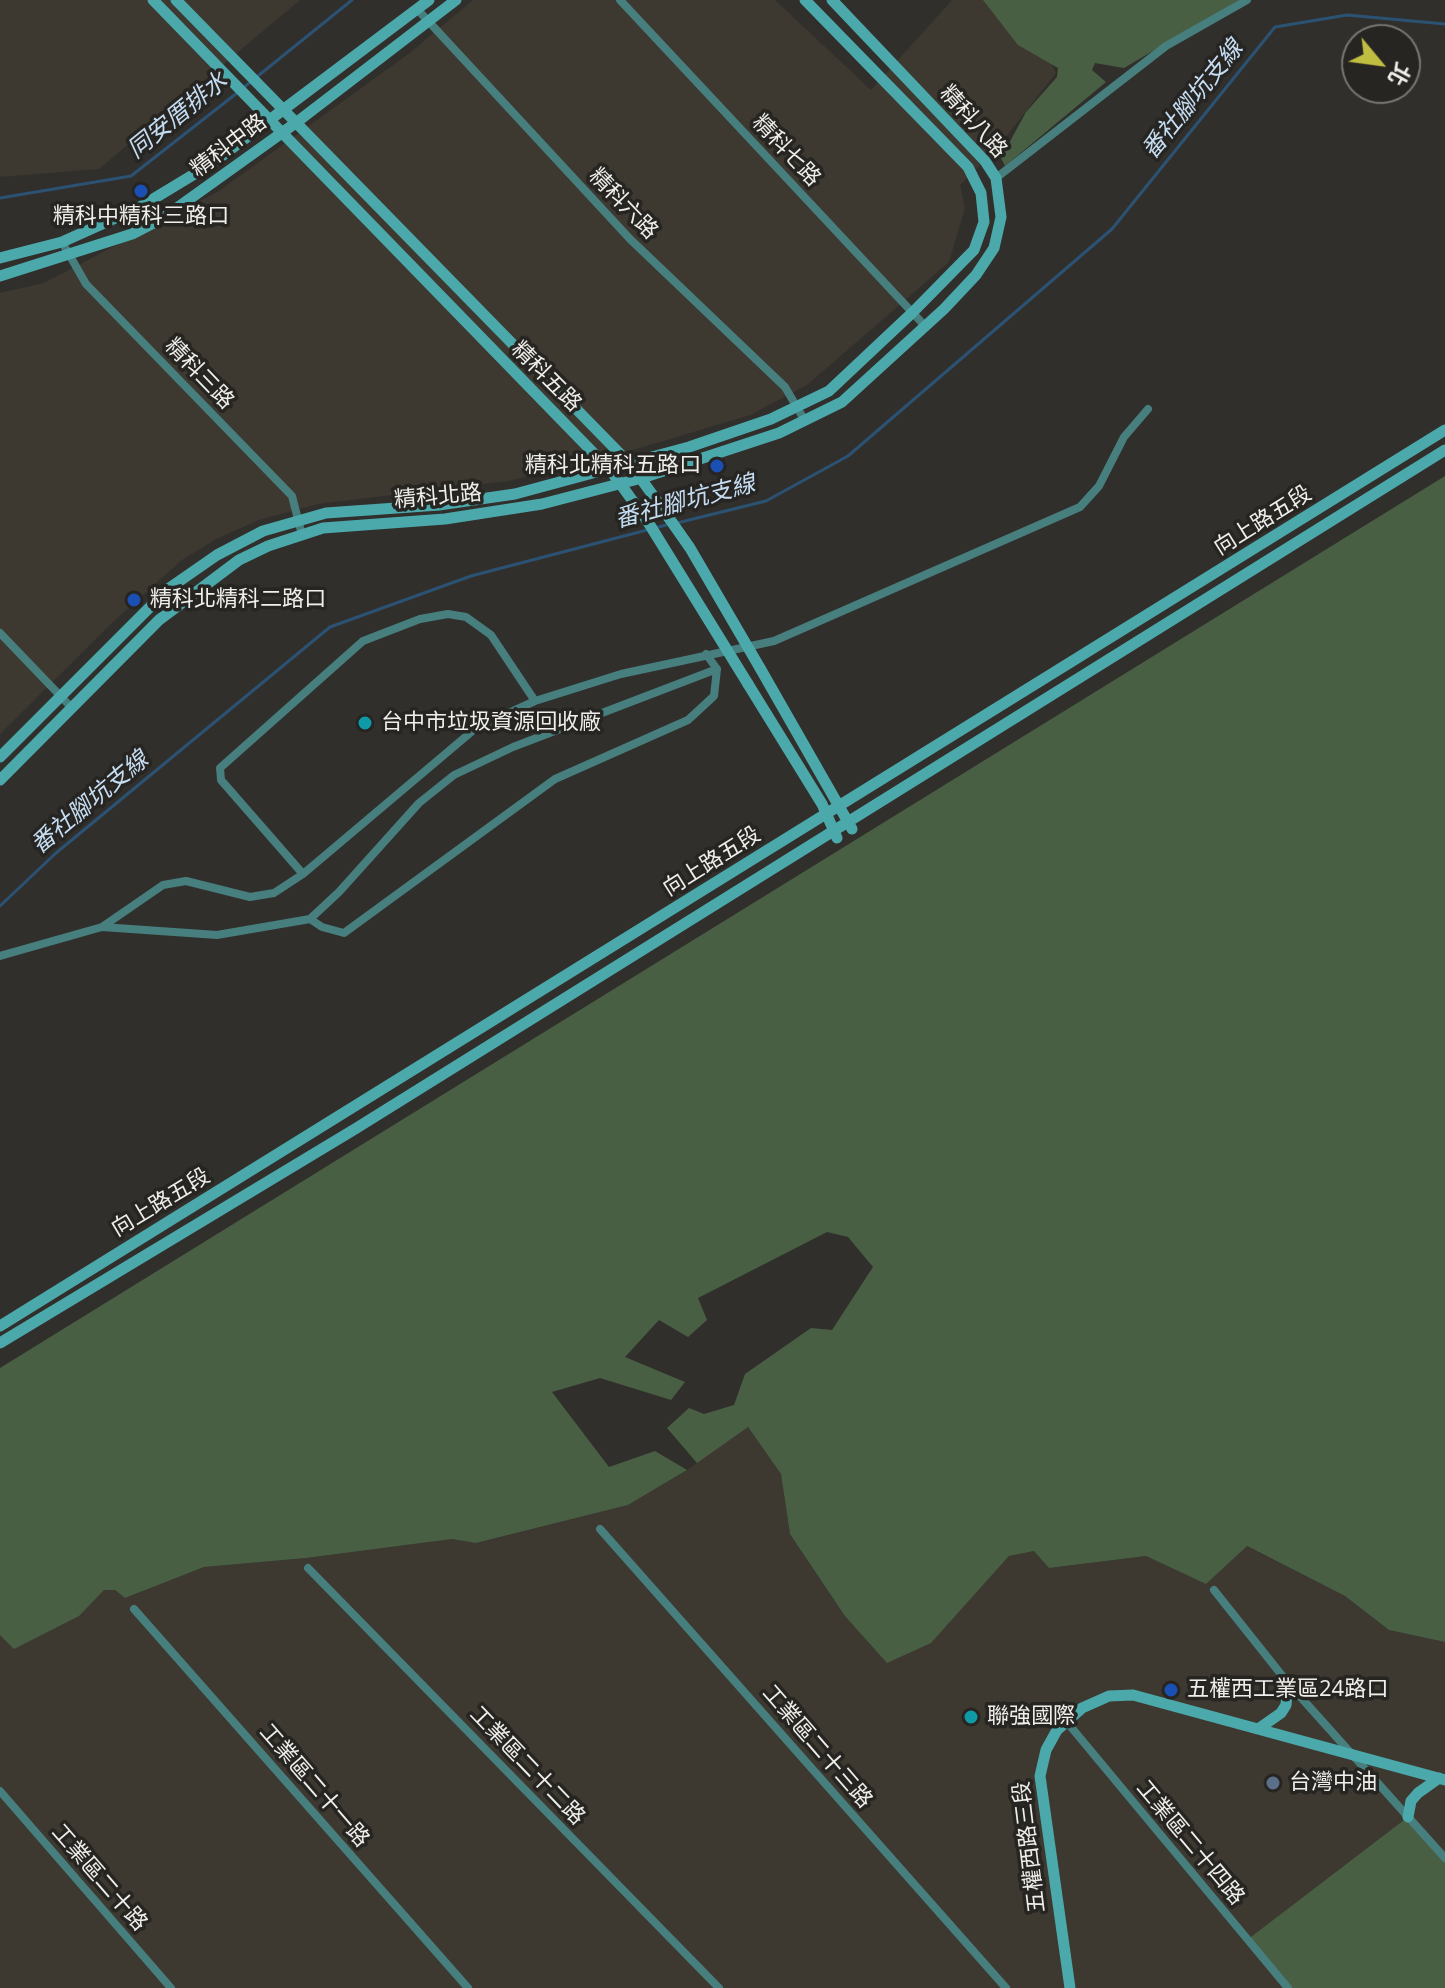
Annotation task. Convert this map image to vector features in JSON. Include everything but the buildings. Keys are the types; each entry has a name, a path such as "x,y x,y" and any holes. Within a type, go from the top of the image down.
{"street":[{"name":"精科五路","path":"153,0 611,471 648,522 748,684 827,814 835,834"},
{"name":"精科五路","path":"176,0 286,109 642,478 690,548 850,826"},
{"name":"精科中路","path":"0,258 62,242 140,207 211,164 429,0"},
{"name":"精科中路","path":"0,276 132,234 163,218 297,122 456,0"},
{"name":"精科七路","path":"620,0 925,326"},
{"name":"精科八路","path":"805,0 968,167 981,193 984,222 974,250 913,312"},
{"name":"精科八路","path":"832,0 985,161 996,178 1001,217 994,248 976,275 925,326"},
{"path":"996,178 1166,46 1247,0"},
{"name":"精科六路","path":"417,9 630,239 785,387 805,421"},
{"name":"精科三路","path":"62,242 86,284 292,496 302,535"},
{"name":"精科北路","path":"0,757 168,589 189,572 263,531 341,511 439,505 515,494 611,471 771,419 829,391 913,312"},
{"name":"精科北路","path":"0,780 159,620 207,581 268,546 323,528 486,514 642,478 805,421 842,402 925,326"},
{"path":"0,956 102,927 163,885 186,881 250,897 274,893 303,874 476,728 535,701 621,674 789,637 1080,507 1099,486 1124,437 1148,409"},
{"name":"向上路五段","path":"0,1326 1445,430"},
{"name":"向上路五段","path":"0,1343 850,826 1445,450"},
{"path":"303,874 221,780 220,768 363,641 420,619 448,614 466,617 491,635 535,701"},
{"path":"0,633 71,707"},
{"path":"310,919 322,927 344,933 555,779 688,720 714,696 717,669 706,654"},
{"path":"102,927 217,935 310,919 339,892 419,803 454,775 513,747 717,669"},
{"name":"工業區二十三路","path":"600,1529 1006,1988"},
{"name":"工業區二十二路","path":"308,1568 719,1988"},
{"path":"1214,1590 1288,1683 1445,1858"},
{"name":"工業區二十一路","path":"134,1609 468,1988"},
{"path":"1261,1727 1281,1713 1286,1705 1288,1683"},
{"name":"五權西路三段","path":"1070,1988 1040,1776 1046,1750 1066,1721 1096,1701 1133,1695 1261,1727 1442,1779"},
{"name":"工業區二十四路","path":"1066,1721 1288,1988"},
{"path":"1408,1817 1408,1809 1418,1793 1442,1779"},
{"name":"工業區二十路","path":"0,1791 171,1988"},
{"path":"1064,1988 1068,1973"}],"shaded area":[{"path":"0,0 300,0 99,169 0,177"},
{"path":"473,0 775,0 871,90 952,0 991,0 1044,49 1056,73 994,152 960,185 965,208 949,262 807,385 750,415 623,453 508,481 318,504 259,520 216,539 182,560 115,620 0,734 0,293 44,283 219,191 411,52"},
{"path":"747,1426 781,1474 790,1534 931,1643 1009,1556 1034,1551 1049,1568 1146,1556 1206,1584 1246,1546 1345,1596 1389,1630 1445,1642 1445,1988 0,1988 0,1635 78,1616 104,1590 115,1590 125,1598 204,1567 306,1558 452,1539 477,1543 628,1505 687,1470"}],"green space":[{"path":"983,0 1239,0 1124,68 1095,63 1092,70 1106,82 1005,166 1001,158 1026,112 1057,77 1058,68 1018,45"},
{"path":"1445,476 1445,1642 1389,1630 1345,1596 1247,1546 1206,1584 1146,1556 1049,1568 1034,1551 1009,1556 931,1643 887,1663 845,1616 790,1534 781,1474 748,1427 697,1463 667,1428 689,1408 704,1414 734,1405 745,1374 811,1328 832,1330 873,1267 848,1237 827,1232 698,1298 707,1320 688,1337 659,1320 625,1357 685,1382 671,1400 600,1378 552,1392 609,1467 655,1451 687,1470 628,1505 476,1543 452,1539 306,1558 204,1567 125,1598 115,1590 104,1590 79,1616 14,1649 0,1635 0,1368"},
{"path":"1408,1817 1445,1858 1445,1988 1288,1988 1247,1940"}],"waterway":[{"name":"同安厝排水","path":"243,88 352,0"},
{"name":"番社腳坑支線","path":"677,523 766,501 848,456 1112,229 1275,27 1347,15 1445,24"},
{"name":"同安厝排水","path":"0,198 131,176 237,93"},
{"name":"番社腳坑支線","path":"0,906 56,853 330,627 471,576 670,524"}],"place":[{"name":"精科中精科三路口","path":"141,191"},
{"name":"精科北精科五路口","path":"717,466"},
{"name":"精科北精科二路口","path":"134,600"},
{"name":"台中市垃圾資源回收廠","path":"365,723"},
{"name":"五權西工業區24路口","path":"1171,1690"},
{"name":"聯強國際","path":"971,1717"},
{"name":"台灣中油","path":"1273,1783"}]}
